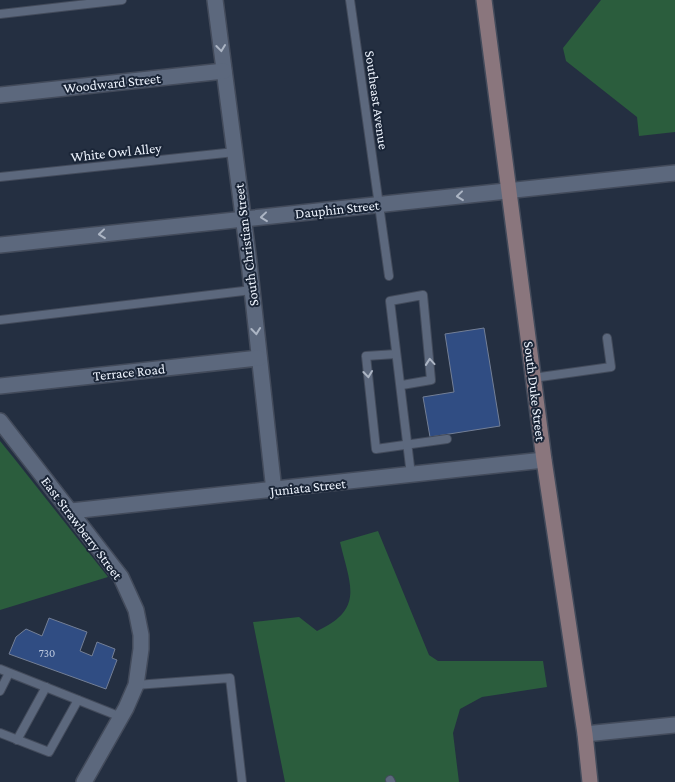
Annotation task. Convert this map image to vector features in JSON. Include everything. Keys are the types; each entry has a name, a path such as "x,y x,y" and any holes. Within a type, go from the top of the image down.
{"main road":[{"name":"South Duke Street","path":"484,0 544,460 585,734 590,782"}],"street":[{"name":"South Christian Street","path":"214,0 252,290 274,491"},
{"name":"Woodward Street","path":"0,95 224,71"},
{"name":"Dauphin Street","path":"0,245 675,173"},
{"name":"Terrace Road","path":"0,386 259,358"},
{"name":"East Strawberry Street","path":"0,421 121,577 129,592 141,635 140,666 136,685 121,717 84,782"},
{"name":"Juniata Street","path":"71,511 274,491 544,460"},
{"path":"585,734 675,724"}],"lane":[{"path":"0,14 122,0"},
{"name":"Southeast Avenue","path":"350,0 389,276"},
{"name":"White Owl Alley","path":"0,177 235,152"},
{"path":"0,320 252,290"},
{"path":"402,385 431,380 423,296 390,301 396,354 402,385 411,475"},
{"path":"533,378 611,367 607,338"},
{"path":"396,354 366,356 376,449 447,439"},
{"path":"0,669 121,717"},
{"path":"0,691 9,673"},
{"path":"136,685 230,678 242,782"},
{"path":"17,740 46,688"},
{"path":"0,733 49,752 78,700"}],"green space":[{"path":"601,0 675,0 675,132 639,136 637,117 566,61 563,48"},
{"path":"0,441 13,457 108,577 0,610"},
{"path":"378,531 429,655 438,661 543,661 547,687 482,697 460,709 453,733 459,782 285,782 253,622 299,617 317,631 332,623 348,605 350,594 350,583 340,542"}],"building":[{"path":"484,328 500,426 430,437 423,397 454,392 445,334"},
{"path":"49,618 87,632 80,651 92,656 97,642 115,649 112,658 117,660 106,689 9,654 16,637 26,629 42,636"}]}
